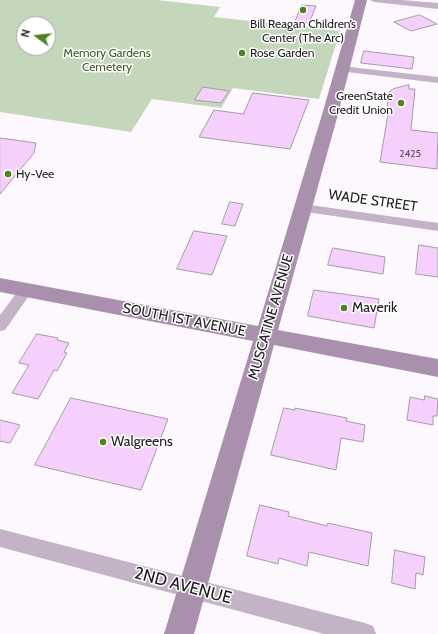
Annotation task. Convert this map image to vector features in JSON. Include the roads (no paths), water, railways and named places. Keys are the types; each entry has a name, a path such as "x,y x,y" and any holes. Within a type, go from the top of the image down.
{"main road":[{"name":"MUSCATINE AVENUE","path":"179,634 303,208 361,0"},
{"name":"SOUTH 1ST AVENUE","path":"0,285 438,368"}],"street":[{"path":"374,0 438,6"},
{"path":"342,69 438,80"},
{"name":"WADE STREET","path":"303,208 438,227"},
{"path":"0,326 26,290"},
{"name":"2ND AVENUE","path":"0,538 365,634"}],"place":[{"name":"Bill Reagan Children’s Center (The Arc)","path":"303,10"},
{"name":"Rose Garden","path":"242,53"},
{"name":"GreenState Credit Union","path":"401,103"},
{"name":"Hy-Vee","path":"8,174"},
{"name":"Maverik","path":"344,308"},
{"name":"Walgreens","path":"103,442"}],"park label":[{"name":"Memory Gardens Cemetery","path":"107,60"}]}
